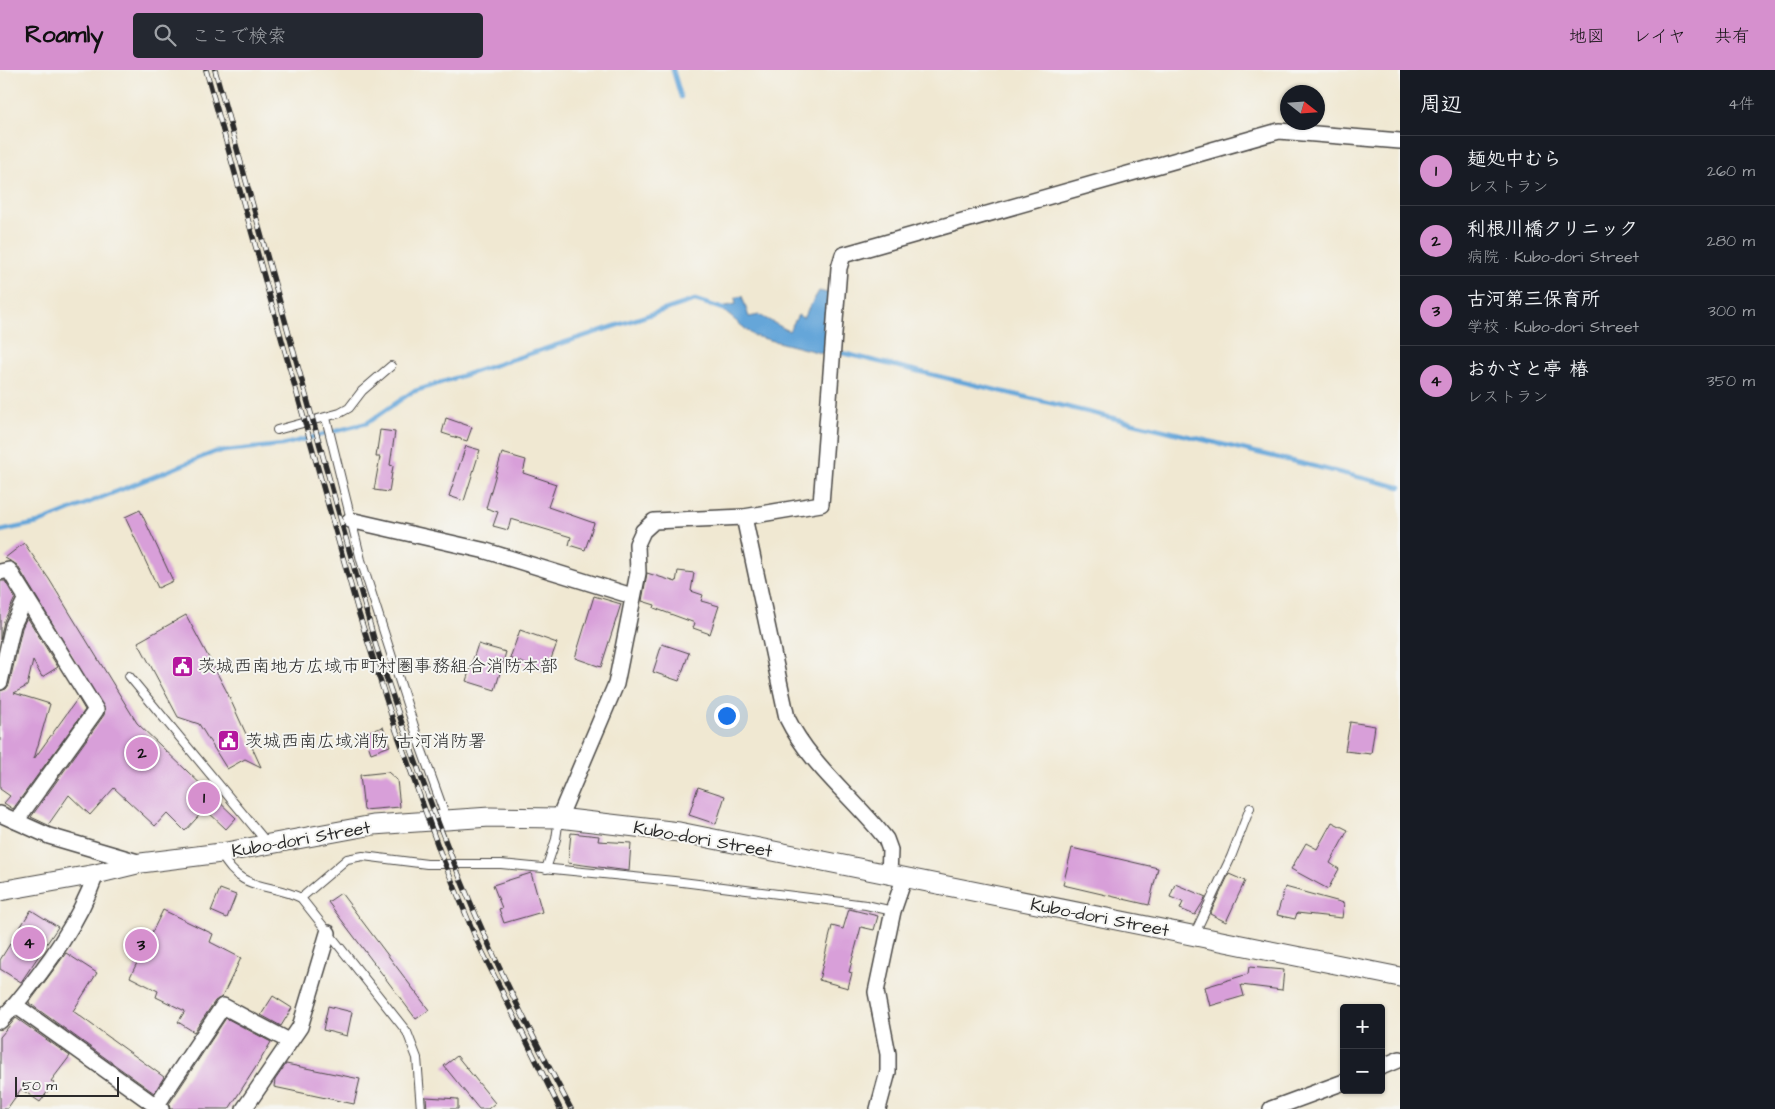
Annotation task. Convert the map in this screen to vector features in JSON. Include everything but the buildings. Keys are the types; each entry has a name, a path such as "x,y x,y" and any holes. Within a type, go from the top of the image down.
{"street":[{"path":"559,818 616,684 638,573 637,544 643,531 654,521 744,517 821,504 839,268 843,255 1279,131 1400,141"},
{"path":"744,517 787,718 798,739 810,755 886,838 890,850 896,877 893,911 876,992 888,1054 888,1072 878,1109"},
{"path":"350,520 486,551 632,596"},
{"path":"0,572 9,570 96,710 16,822"},
{"path":"0,682 13,625 26,598"},
{"path":"0,814 49,836 140,863"},
{"name":"Kubo-dori Street","path":"0,891 96,874 140,863 221,853 374,825 490,817 559,818 679,832 1400,977"},
{"path":"0,1021 16,1005 34,982 77,916 96,874"},
{"path":"244,1109 300,1027 328,934"},
{"path":"16,1005 159,1107 223,1006 289,1041"},
{"path":"1385,1065 1400,1059"},
{"path":"1270,1109 1340,1083"}],"lane":[{"path":"277,430 327,421 349,408 362,391 391,366"},
{"path":"327,421 350,520 400,685 447,820"},
{"path":"129,676 268,844"},
{"path":"1194,935 1231,856 1250,808"},
{"path":"546,869 556,839 559,818"},
{"path":"221,853 227,865 239,876 259,887 291,893 301,898 407,1032 417,1058 421,1109"},
{"path":"301,898 347,859 363,856 427,864 501,864 674,880 866,905 893,911"}],"water":[{"path":"819,291 831,294 825,354 754,336 725,312 726,306 736,304 735,298 742,296 749,317 759,315 789,331 798,315 803,318"}],"waterway":[{"path":"673,70 681,97"},
{"path":"0,531 38,523 215,452 282,445 367,423 412,392 695,300 730,311"},
{"path":"842,353 1400,487"}],"railway":[{"path":"206,70 358,611 396,730 440,852 477,941 560,1109"},
{"path":"215,70 376,646 401,719 440,829 485,936 537,1045 571,1109"}],"place":[{"name":"茨城西南地方広域市町村圏事務組合消防本部","path":"182,666"},
{"name":"茨城西南広域消防 古河消防署","path":"229,741"},
{"name":"利根川橋クリニック","path":"142,753"},
{"name":"麺処中むら","path":"204,798"},
{"name":"おかさと亭 椿","path":"29,943"},
{"name":"古河第三保育所","path":"141,945"}]}
